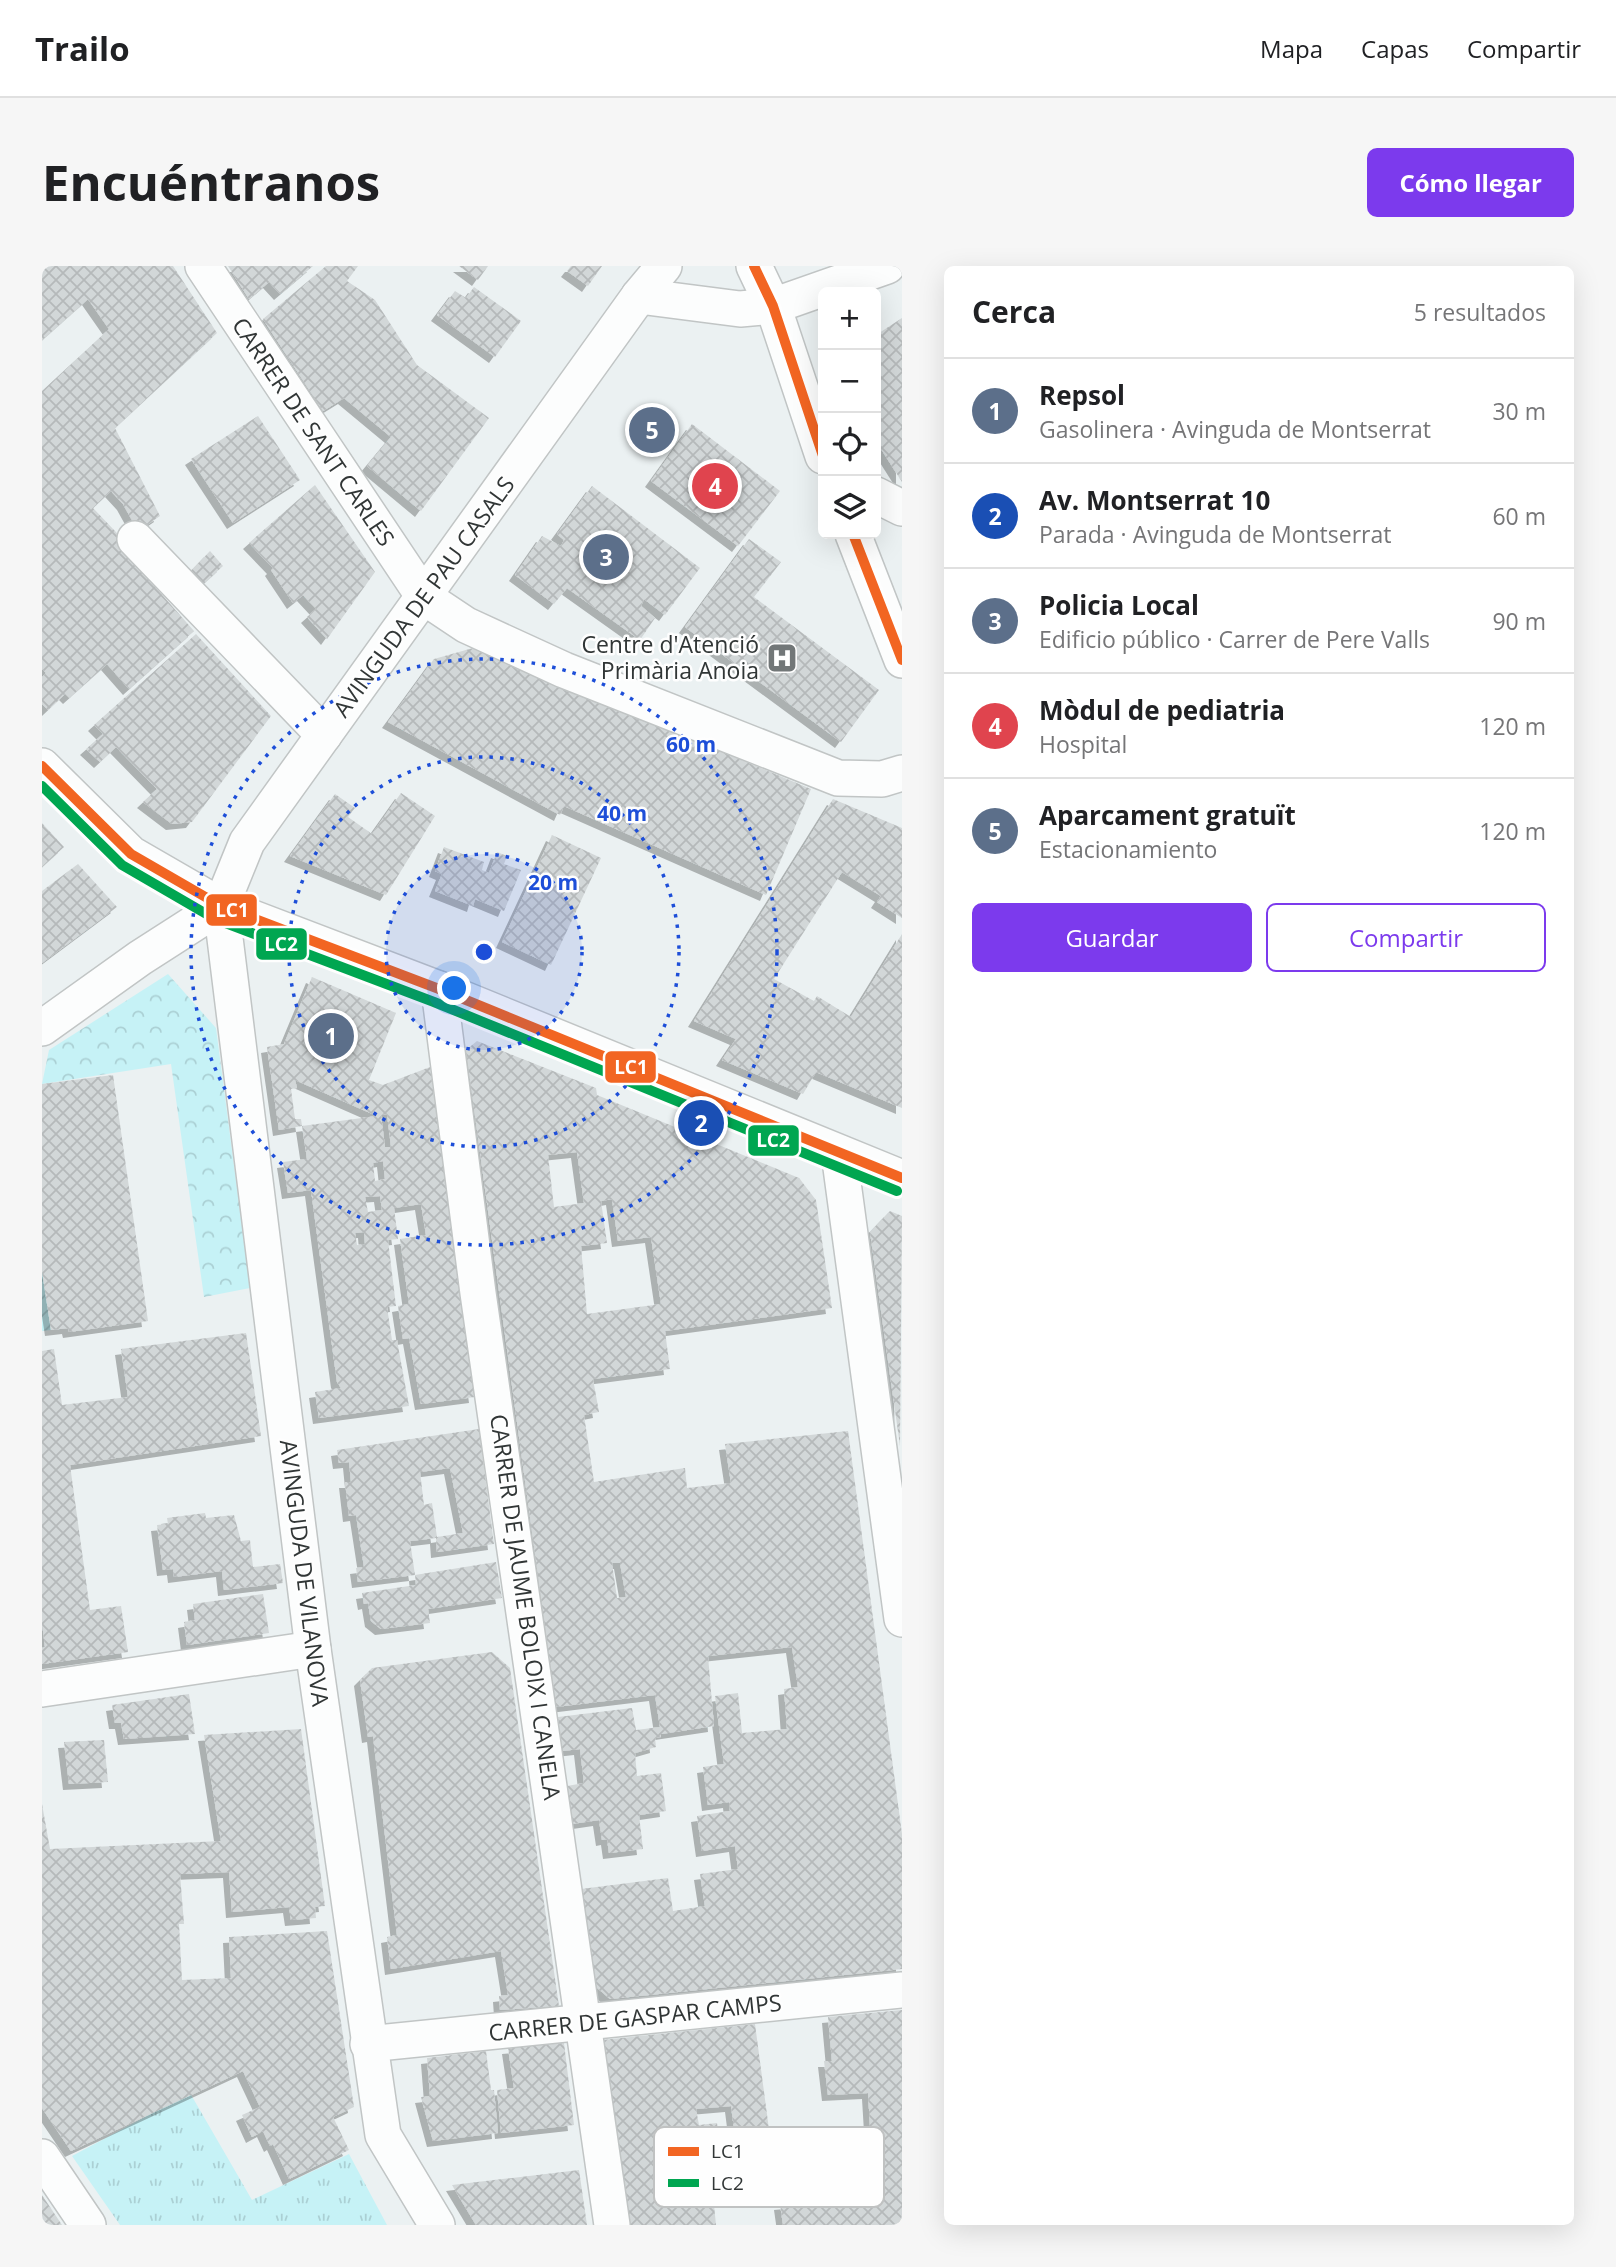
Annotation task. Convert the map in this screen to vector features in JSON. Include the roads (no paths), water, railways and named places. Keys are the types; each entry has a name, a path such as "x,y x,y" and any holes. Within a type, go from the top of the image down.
{"street":[{"name":"CARRER DE SANT CARLES","path":"203,266 424,597"},
{"name":"AVINGUDA DE PAU CASALS","path":"221,906 247,842 639,296 664,266"},
{"path":"754,266 773,306 818,441"},
{"path":"639,296 740,309 773,306 887,266"},
{"path":"881,498 902,508"},
{"path":"135,539 324,735"},
{"path":"855,539 902,660"},
{"path":"424,597 466,625 564,670 838,778 881,779 902,773"},
{"path":"42,766 131,854 221,906 439,989 902,1178"},
{"path":"42,1028 140,958 221,906"},
{"name":"AVINGUDA DE VILANOVA","path":"221,906 313,1649 383,2135 437,2225"},
{"name":"CARRER DE JAUME BOLOIX I CANELA","path":"439,989 476,1279 548,1765 612,2225"},
{"path":"839,1153 902,1619"},
{"path":"42,1689 313,1649"},
{"name":"CARRER DE GASPAR CAMPS","path":"368,2043 582,2024 902,1990"},
{"path":"42,2158 88,2225"}],"place":[{"name":"Aparcament gratuït","path":"652,430"},
{"name":"Mòdul de pediatria","path":"715,486"},
{"name":"Policia Local","path":"606,557"},
{"name":"Centre d'Atenció Primària Anoia","path":"782,658"},
{"name":"Repsol","path":"331,1036"},
{"name":"Av. Montserrat 10","path":"701,1123"}]}
